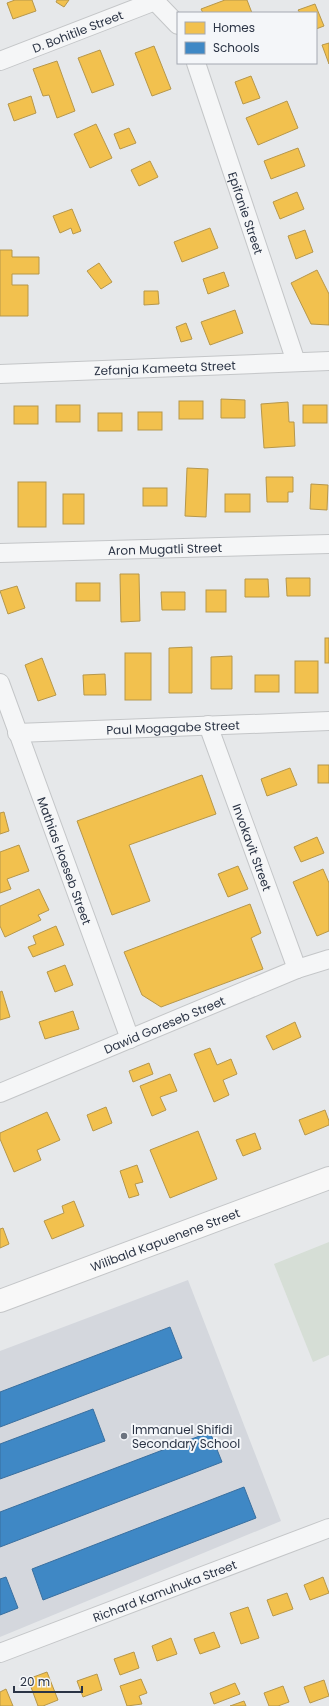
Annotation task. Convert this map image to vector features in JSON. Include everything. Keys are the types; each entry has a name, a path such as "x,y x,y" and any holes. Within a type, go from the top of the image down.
{"street":[{"path":"154,0 177,24"},
{"name":"D. Bohitile Street","path":"0,61 154,0"},
{"name":"Epifanie Street","path":"196,64 296,362"},
{"name":"Zefanja Kameeta Street","path":"0,374 329,361"},
{"name":"Aron Mugatli Street","path":"0,553 329,544"},
{"name":"Mathias Hoeseb Street","path":"0,683 130,1039"},
{"name":"Paul Mogagabe Street","path":"17,733 329,721"},
{"name":"Invokavit Street","path":"208,725 297,970"},
{"name":"Dawid Goreseb Street","path":"0,1093 297,970 329,959"},
{"name":"Wilibald Kapuenene Street","path":"0,1300 329,1178"},
{"name":"Richard Kamuhuka Street","path":"0,1653 329,1528"}],"shaded area":[{"path":"329,1242 329,1355 313,1362 274,1264"},
{"name":"Immanuel Shifidi Secondary School","path":"188,1280 281,1521 0,1637 0,1351"}],"building: Homes":[{"path":"15,0 32,0 36,11 13,19 7,3"},
{"path":"57,0 69,0 64,7 56,2"},
{"path":"225,0 247,0 252,12 202,12 201,9"},
{"path":"315,4 324,26 317,29 317,12 299,12 298,10"},
{"path":"329,43 329,64 322,45"},
{"path":"154,46 171,89 152,96 135,53"},
{"path":"100,50 114,85 92,93 78,58"},
{"path":"57,61 75,111 57,118 49,95 43,96 33,69"},
{"path":"251,76 260,98 243,104 235,82"},
{"path":"31,96 36,113 14,121 8,104"},
{"path":"287,101 298,128 258,145 246,118"},
{"path":"96,124 112,158 90,168 74,134"},
{"path":"129,128 136,143 120,149 114,134"},
{"path":"298,148 305,166 271,179 264,161"},
{"path":"150,161 158,177 139,186 131,170"},
{"path":"297,192 304,209 280,219 273,202"},
{"path":"72,209 81,231 73,234 71,228 60,233 53,216"},
{"path":"210,228 218,248 182,262 174,242"},
{"path":"305,230 313,252 296,259 288,236"},
{"path":"0,250 12,250 12,257 39,257 39,274 12,274 12,285 28,285 28,316 0,316"},
{"path":"99,263 112,282 101,289 87,271"},
{"path":"317,270 329,294 329,325 311,324 291,283"},
{"path":"224,272 229,286 208,294 203,279"},
{"path":"144,291 158,291 159,304 144,305"},
{"path":"235,310 243,333 210,345 201,322"},
{"path":"186,323 192,339 181,342 176,327"},
{"path":"221,399 245,400 245,418 221,418"},
{"path":"179,401 203,401 203,419 179,419"},
{"path":"288,402 289,422 294,422 295,446 264,448 261,404"},
{"path":"56,405 80,405 80,422 56,422"},
{"path":"303,405 327,405 327,423 303,423"},
{"path":"14,406 38,406 38,424 14,424"},
{"path":"138,412 162,412 162,430 138,430"},
{"path":"98,413 122,413 122,431 98,431"},
{"path":"187,468 208,469 206,517 185,516"},
{"path":"266,477 293,477 293,492 288,492 288,502 267,502"},
{"path":"18,482 46,482 46,527 18,527"},
{"path":"311,484 328,485 327,510 310,509"},
{"path":"143,488 167,488 167,506 143,506"},
{"path":"63,494 84,494 84,524 63,524"},
{"path":"225,494 250,494 250,512 225,512"},
{"path":"120,574 139,574 140,621 121,622"},
{"path":"286,578 310,578 310,596 287,596"},
{"path":"245,579 268,579 269,597 245,597"},
{"path":"76,583 100,583 100,601 76,601"},
{"path":"17,586 25,608 8,614 0,591"},
{"path":"206,590 226,590 226,612 206,612"},
{"path":"161,592 185,592 185,610 162,610"},
{"path":"325,638 329,638 329,663 325,663"},
{"path":"192,647 192,693 169,693 169,648"},
{"path":"125,653 151,653 151,700 125,700"},
{"path":"232,656 232,689 211,689 211,657"},
{"path":"42,658 56,695 38,701 25,665"},
{"path":"295,661 318,661 318,693 295,693"},
{"path":"105,674 106,695 84,695 83,675"},
{"path":"255,675 279,675 279,692 255,692"},
{"path":"318,765 329,765 329,783 318,783"},
{"path":"290,768 297,785 267,796 261,779"},
{"path":"202,775 216,814 129,845 150,901 112,915 77,821"},
{"path":"4,812 9,831 0,834 0,813"},
{"path":"317,837 324,853 301,862 294,847"},
{"path":"19,845 29,871 7,879 11,889 0,893 0,852"},
{"path":"238,866 248,889 228,897 218,874"},
{"path":"323,869 329,883 329,931 317,936 293,882"},
{"path":"39,889 49,910 38,915 41,920 5,937 0,926 0,906"},
{"path":"250,904 261,933 251,938 263,969 161,1007 142,995 124,952"},
{"path":"56,926 64,945 33,957 28,947 36,944 33,936"},
{"path":"65,965 73,985 55,992 47,972"},
{"path":"2,991 10,1017 0,1020 0,992"},
{"path":"73,1011 79,1029 45,1039 39,1022"},
{"path":"295,1022 301,1037 273,1050 266,1036"},
{"path":"210,1048 217,1065 231,1059 237,1074 223,1080 229,1095 214,1102 194,1054"},
{"path":"149,1063 153,1074 133,1082 129,1071"},
{"path":"170,1074 177,1091 160,1097 166,1110 152,1116 140,1086"},
{"path":"106,1107 112,1123 93,1131 87,1115"},
{"path":"325,1110 329,1125 305,1135 299,1120"},
{"path":"47,1112 60,1140 37,1150 41,1160 14,1172 0,1139 0,1133"},
{"path":"198,1131 217,1179 170,1198 150,1150"},
{"path":"255,1133 261,1149 243,1156 236,1140"},
{"path":"137,1165 143,1182 135,1184 139,1195 129,1198 120,1171"},
{"path":"74,1201 84,1226 52,1239 44,1221 64,1213 62,1206"},
{"path":"3,1228 9,1244 0,1248 0,1229"},
{"path":"323,1577 329,1593 310,1600 304,1585"},
{"path":"287,1593 293,1609 273,1616 267,1600"},
{"path":"248,1607 259,1638 241,1644 230,1613"},
{"path":"214,1632 220,1647 200,1654 194,1639"},
{"path":"171,1638 177,1654 157,1661 152,1646"},
{"path":"134,1652 139,1668 120,1675 114,1659"},
{"path":"47,1672 58,1700 43,1706 38,1706 28,1679"},
{"path":"97,1674 102,1690 83,1697 77,1681"},
{"path":"141,1679 147,1693 139,1696 142,1704 127,1706 120,1686"},
{"path":"324,1680 329,1696 310,1703 304,1687"},
{"path":"235,1683 240,1694 214,1704 210,1693"},
{"path":"283,1686 289,1702 278,1706 269,1706 264,1693"},
{"path":"6,1689 13,1706 0,1706 0,1692"},
{"path":"244,1701 246,1706 230,1706"}],"building: Schools":[{"path":"170,1327 182,1358 0,1427 0,1392"},
{"path":"93,1409 105,1441 0,1479 0,1444"},
{"path":"210,1432 222,1462 0,1547 0,1512"},
{"path":"244,1487 256,1518 43,1600 32,1569"},
{"path":"6,1577 18,1608 0,1615 0,1579"}],"place":[{"name":"Immanuel Shifidi Secondary School","path":"124,1436"}]}
